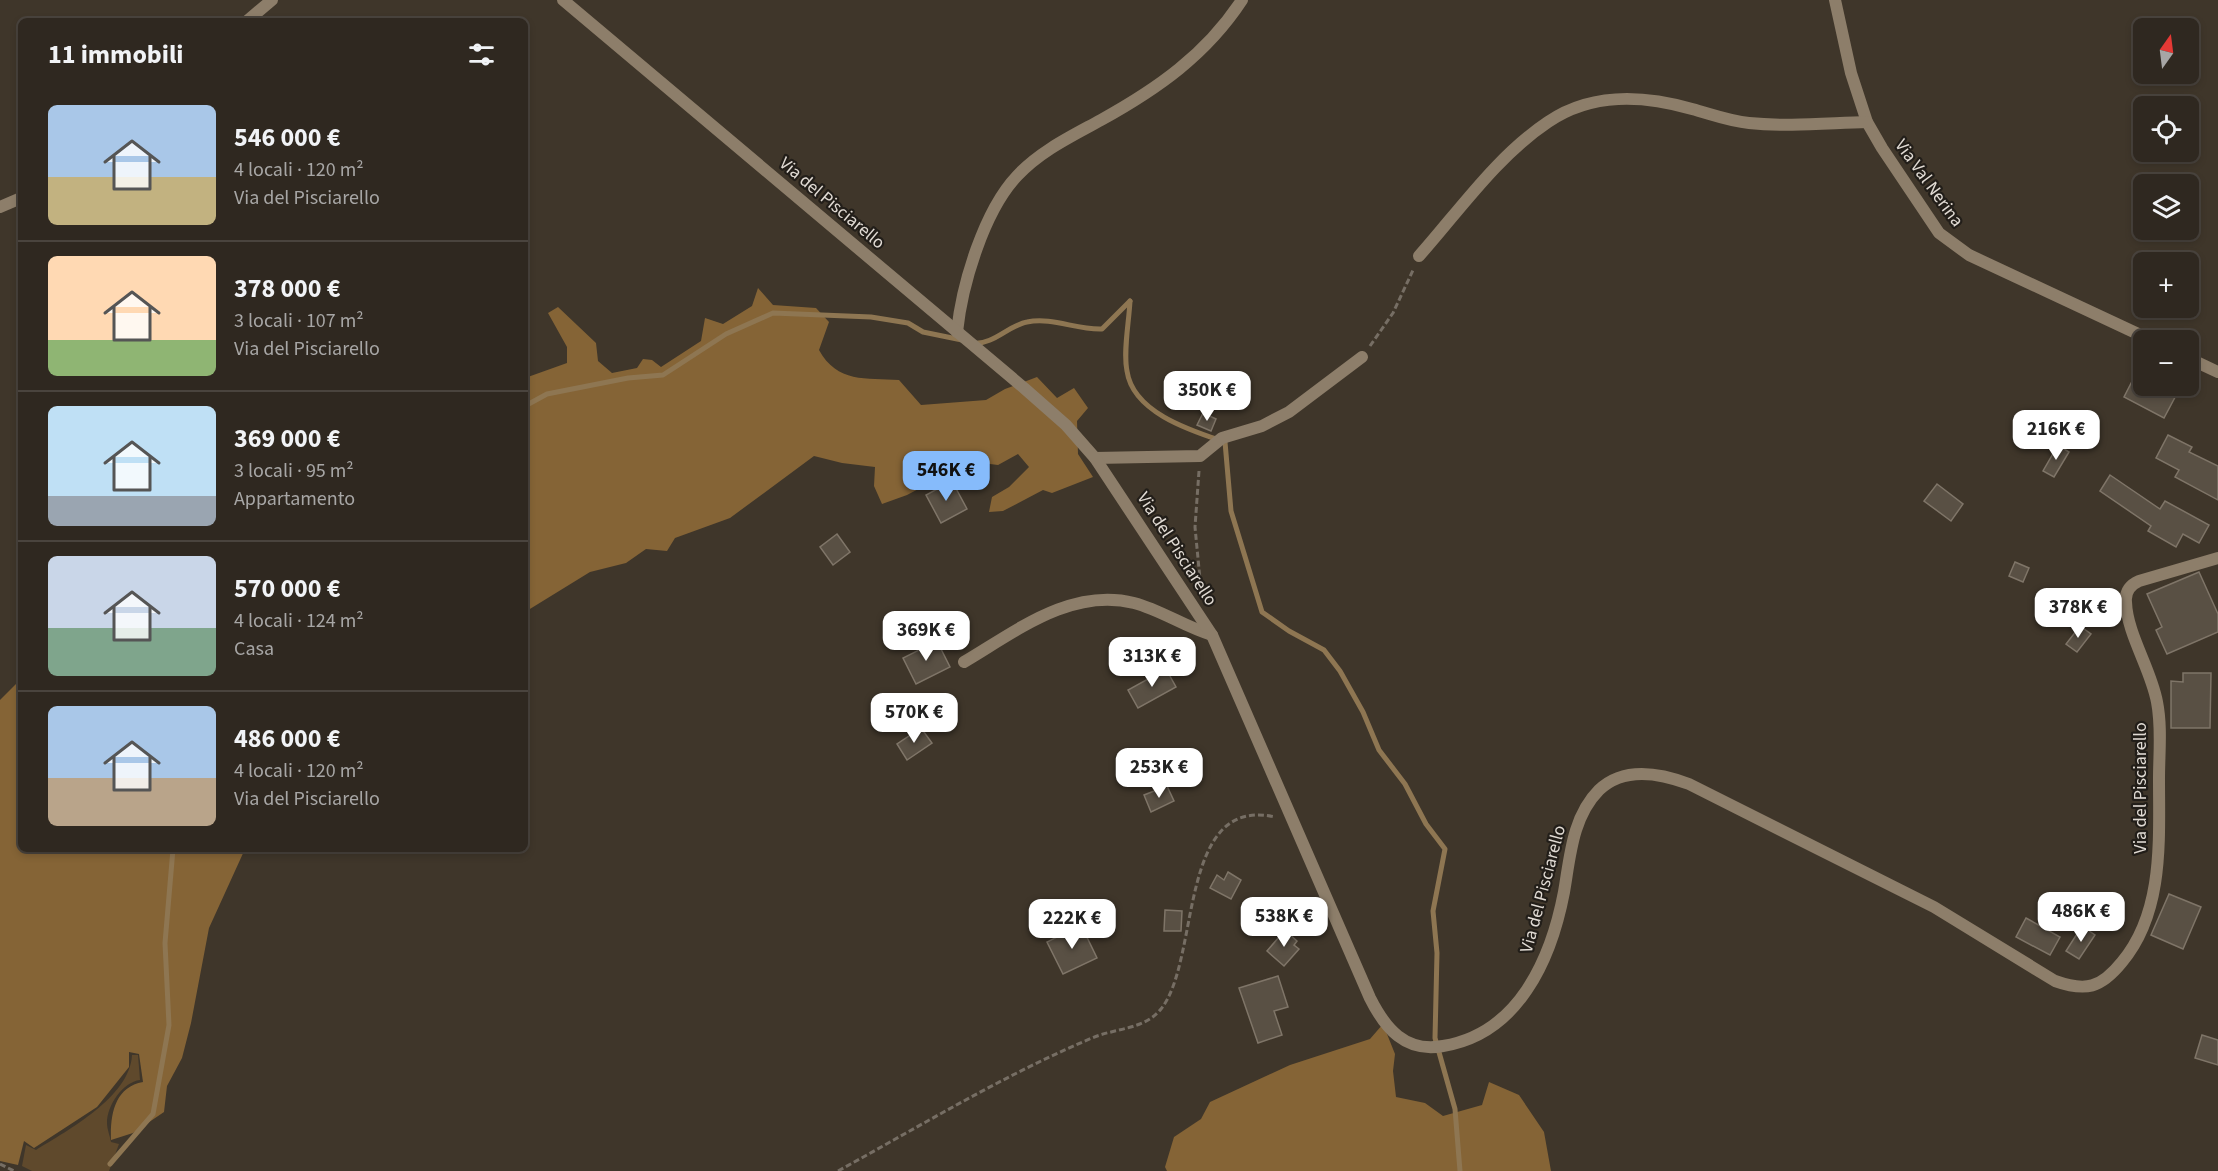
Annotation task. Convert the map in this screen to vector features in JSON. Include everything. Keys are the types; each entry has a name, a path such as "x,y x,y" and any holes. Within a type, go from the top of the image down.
{"street":[{"path":"251,18 272,0"},
{"name":"Via del Pisciarello","path":"563,0 1056,416 1095,458 1212,635 1353,960 1382,1021 1400,1039 1413,1044 1434,1048 1470,1039 1492,1028 1529,988 1542,964 1556,926 1571,847 1583,814 1603,787 1634,774 1660,775 1696,788 1928,904 2055,981 2080,987 2102,983 2125,960 2143,927 2154,891 2158,856 2158,710 2149,672 2131,626 2126,595 2130,587 2139,581 2218,558"},
{"path":"957,332 962,301 974,261 993,213 1012,181 1046,152 1144,96 1174,75 1211,40 1242,0"},
{"name":"Via Val Nerina","path":"1835,0 1851,73 1867,122 1931,222 1949,242 1969,255 2133,332"},
{"path":"1419,256 1522,141 1549,121 1579,107 1609,99 1636,98 1677,104 1748,123 1867,122"},
{"path":"0,207 18,199"},
{"path":"1095,458 1200,456 1222,438 1283,416 1362,357"},
{"path":"2199,363 2218,372"},
{"path":"963,662 1047,614 1093,600 1134,603 1212,635"}],"path":[{"path":"1362,357 1393,313 1419,256"},
{"path":"1200,456 1195,526 1201,596"},
{"path":"838,1171 993,1085 1094,1037 1149,1022 1162,1008 1173,984 1201,872 1214,838 1222,827 1239,817 1254,814 1282,819 1296,826"},
{"path":"0,1164 14,1171"}],"shaded area":[{"path":"758,288 773,305 816,308 829,322 819,350 826,361 834,368 853,377 899,380 921,405 986,400 1005,389 1037,377 1057,398 1074,388 1088,408 1077,421 1078,454 1093,477 1052,493 1043,490 1003,511 989,512 992,497 1009,487 1029,467 1018,454 998,465 982,463 962,477 949,473 907,495 882,504 874,486 875,467 842,463 814,456 730,518 675,538 667,551 646,549 626,563 590,572 528,610 528,377 567,363 567,347 548,313 558,307 596,343 598,361 612,373 637,368 643,359 652,360 661,367 701,341 705,318 723,324 752,306"},
{"path":"18,684 18,852 244,852 209,928 191,1023 182,1058 167,1086 164,1112 133,1133 111,1140 116,1103 126,1090 143,1082 139,1054 129,1052 129,1067 97,1107 34,1148 24,1141 18,1165 0,1161 0,700"},
{"path":"1383,1024 1395,1054 1393,1071 1396,1097 1425,1103 1443,1116 1482,1105 1489,1082 1519,1095 1544,1132 1551,1171 1167,1171 1165,1167 1174,1137 1201,1119 1210,1102 1290,1065 1370,1039"},
{"path":"132,1055 138,1055 140,1080 122,1090 110,1109 107,1128 111,1142 119,1144 109,1171 32,1171 22,1166 26,1145 36,1150 80,1122 109,1098 121,1085 129,1070"}],"building":[{"path":"2133,379 2133,396 2176,396 2164,418 2124,397"},
{"path":"1203,413 1216,419 1211,431 1197,425"},
{"path":"2168,435 2192,447 2189,452 2218,466 2218,500 2175,477 2179,470 2156,458"},
{"path":"2058,445 2069,452 2054,477 2043,471"},
{"path":"2110,475 2160,509 2165,501 2209,525 2199,543 2183,534 2176,547 2148,531 2151,526 2100,491"},
{"path":"952,481 967,509 941,523 926,495"},
{"path":"1937,484 1963,504 1951,521 1924,501"},
{"path":"837,534 850,552 833,565 820,547"},
{"path":"2015,562 2029,568 2023,582 2009,576"},
{"path":"2199,572 2218,614 2218,632 2167,654 2156,630 2162,627 2147,594"},
{"path":"2080,626 2091,634 2077,652 2066,644"},
{"path":"937,641 950,667 916,684 903,658"},
{"path":"1166,669 1176,687 1138,708 1128,690"},
{"path":"2183,673 2211,673 2210,728 2171,728 2171,681 2183,682"},
{"path":"921,728 932,743 907,760 897,744"},
{"path":"1167,786 1174,801 1151,812 1144,795"},
{"path":"1228,872 1241,880 1231,899 1210,888 1217,875 1224,880"},
{"path":"2169,894 2201,907 2183,949 2151,935"},
{"path":"1165,910 1182,911 1181,931 1164,931"},
{"path":"2026,918 2060,937 2050,955 2016,937"},
{"path":"1081,925 1097,958 1063,974 1047,942"},
{"path":"2082,926 2095,935 2079,959 2066,951"},
{"path":"1285,930 1297,941 1294,945 1299,949 1284,966 1267,951"},
{"path":"1278,976 1288,1007 1274,1011 1282,1035 1258,1043 1239,988"},
{"path":"2202,1035 2218,1040 2218,1065 2195,1058"}],"waterway":[{"path":"1130,301 1126,355 1127,371 1132,386 1140,398 1166,418 1225,442 1231,511 1262,612 1289,631 1324,650 1340,671 1363,712 1379,750 1405,784 1426,824 1445,849 1433,911 1437,953 1435,1038 1455,1109 1460,1171"},
{"path":"974,343 988,341 1027,322 1046,321 1102,329 1130,301"},
{"path":"528,404 547,394 628,378 663,375 726,334 773,313 871,317 908,323 923,332 962,340"},
{"path":"110,1164 153,1114 169,1025 165,943 173,852"}]}
